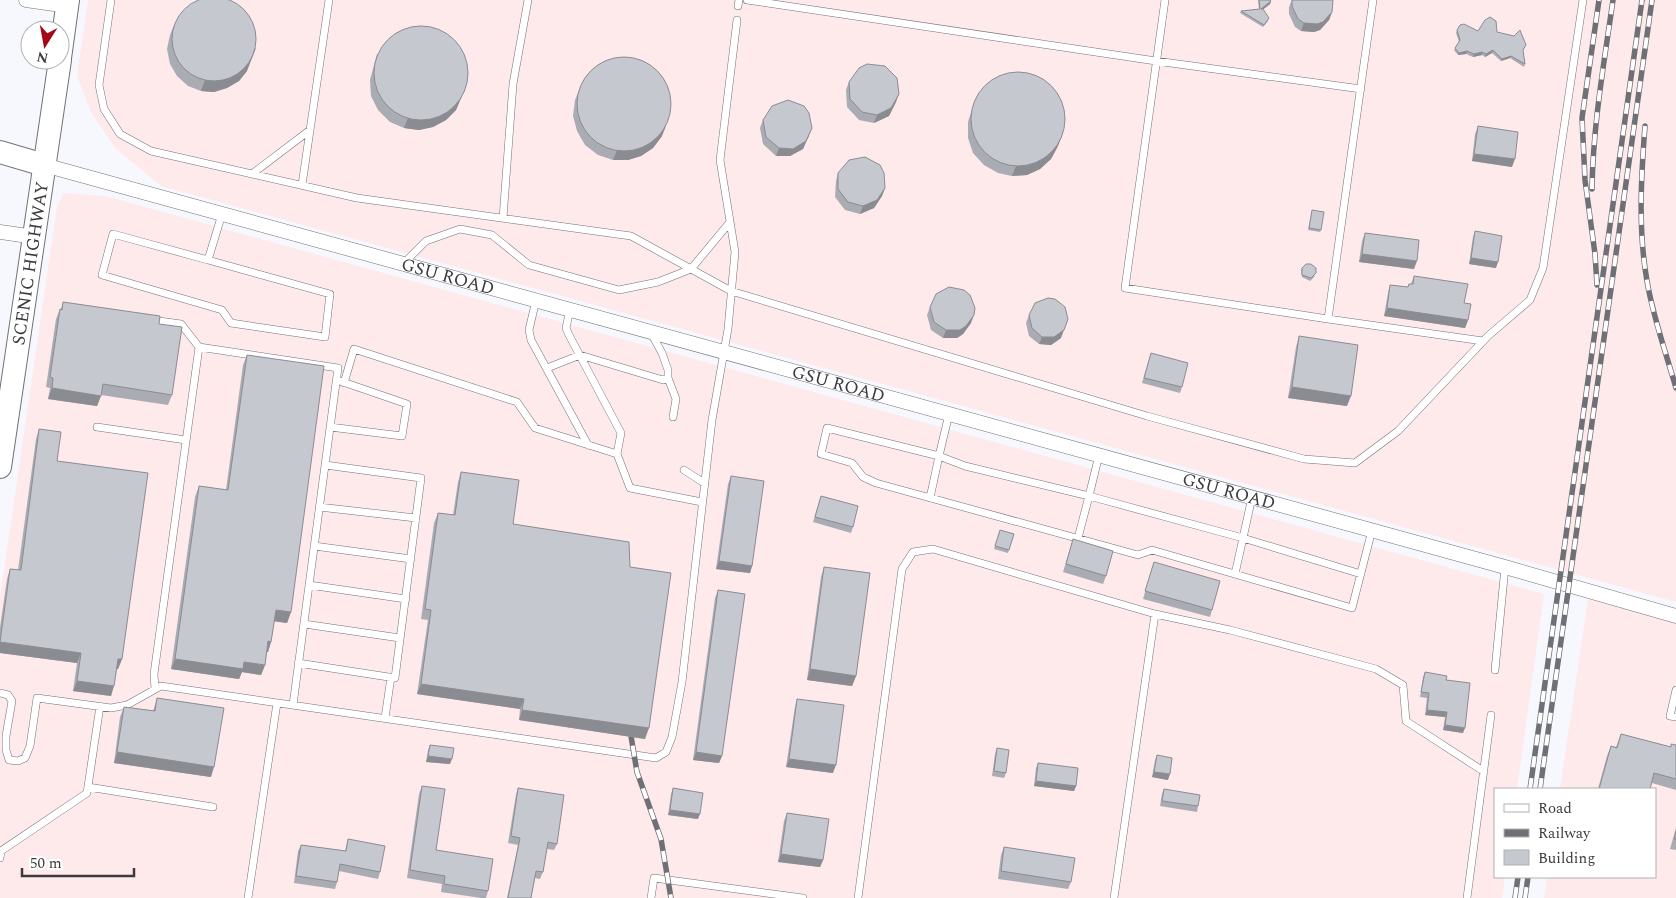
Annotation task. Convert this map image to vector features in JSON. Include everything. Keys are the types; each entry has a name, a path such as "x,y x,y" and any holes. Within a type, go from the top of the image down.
{"main road":[{"name":"SCENIC HIGHWAY","path":"66,20 68,3"},
{"name":"SCENIC HIGHWAY","path":"0,464 58,70"},
{"name":"GSU ROAD","path":"0,152 44,164"}],"street":[{"path":"26,0 68,3"},
{"name":"GSU ROAD","path":"44,164 1372,530 1676,616"},
{"path":"0,232 35,237"}],"lane":[{"path":"111,0 99,85 104,109 120,134 151,151 357,198 631,236 731,291 1147,416 1304,459 1355,463 1398,431 1483,342 1530,300 1543,268 1583,0"},
{"path":"302,185 328,0"},
{"path":"503,218 513,84 528,0"},
{"path":"746,0 1156,61 1361,89"},
{"path":"1165,0 1125,288 1483,342"},
{"path":"1328,319 1373,0"},
{"path":"0,693 8,695 12,701 6,750 9,760 18,761 25,758 30,746 37,698 100,706 127,705 161,686 656,758 666,752 672,737 682,682 704,483 712,420 724,352 735,252 720,160 737,20"},
{"path":"252,174 310,130"},
{"path":"208,260 222,214"},
{"path":"404,264 426,241 460,230 492,235 529,265 619,290 658,282 691,269 730,222"},
{"path":"114,234 208,260 330,294 325,337 231,323 222,310 102,275 114,234"},
{"path":"536,300 529,330 531,340 588,445"},
{"path":"570,309 566,328 621,433 617,454 630,488 702,502"},
{"path":"144,318 182,324 199,347 154,674 155,689"},
{"path":"650,332 662,353 668,370 668,378 676,399 674,417"},
{"path":"199,347 338,368 292,705"},
{"path":"344,383 354,349 517,402 535,428 617,454"},
{"path":"547,368 580,355 663,380 668,378"},
{"path":"330,427 402,436 407,404 336,380"},
{"path":"930,498 949,414"},
{"path":"97,427 186,440"},
{"path":"1360,574 1243,538 1089,496 965,466 939,456 827,428 821,454 852,463 863,477 876,483 1138,555 1152,550 1352,608 1372,530"},
{"path":"1078,538 1099,455"},
{"path":"298,664 395,678 406,599 421,478 325,465"},
{"path":"684,470 704,483"},
{"path":"1235,574 1252,497"},
{"path":"319,506 416,518"},
{"path":"314,546 411,559"},
{"path":"858,898 902,569 913,552 933,549 1155,614 1230,630 1376,669 1403,685 1406,721 1484,771"},
{"path":"1495,670 1505,567"},
{"path":"309,585 406,599"},
{"path":"1114,898 1155,614"},
{"path":"304,624 400,638"},
{"path":"386,718 391,677"},
{"path":"1676,690 1670,716 1676,717"},
{"path":"248,898 277,703"},
{"path":"0,858 1,851 87,793 100,706"},
{"path":"1467,898 1491,715"},
{"path":"88,787 213,807"},
{"path":"651,898 654,878 803,898"}],"shaded area":[{"path":"88,0 1676,0 1676,602 161,186 115,148 91,112 77,76"},
{"path":"64,193 105,196 1544,594 1517,788 1494,788 1494,878 1505,878 1502,898 0,898 0,597 57,207"},
{"path":"1588,599 1676,623 1676,898 1544,898 1547,878 1656,878 1656,788 1560,788"}],"building":[{"path":"202,-1 226,-1 237,4 249,16 255,31 255,47 249,62 237,74 222,80 206,80 191,74 179,62 173,47 173,31 179,16 184,9"},
{"path":"1259,0 1271,1 1261,9 1269,18 1264,25 1241,11 1260,9"},
{"path":"1292,0 1333,0 1332,12 1323,22 1317,24 1304,23 1298,19 1292,6"},
{"path":"1490,17 1496,21 1497,32 1514,36 1520,30 1526,45 1523,50 1525,64 1511,56 1502,59 1493,50 1486,54 1482,52 1474,54 1467,51 1459,53 1455,48 1460,40 1457,30 1460,25 1464,24 1478,31 1485,20"},
{"path":"421,26 439,30 454,40 464,55 468,73 464,91 454,106 439,116 421,120 403,116 388,106 378,91 374,73 378,55 388,40 403,30"},
{"path":"624,57 642,61 657,71 667,86 671,104 667,122 657,137 642,147 624,151 606,147 591,137 581,122 577,104 581,86 591,71 606,61"},
{"path":"867,64 885,66 897,78 899,94 891,108 877,115 862,112 850,99 849,82 859,68"},
{"path":"1018,72 1036,76 1051,86 1061,101 1065,119 1061,137 1051,152 1036,162 1018,166 1000,162 985,152 975,137 971,119 975,101 985,86 1000,76"},
{"path":"788,100 804,106 809,113 812,128 806,141 793,149 779,148 766,137 763,120 772,106"},
{"path":"1478,126 1518,132 1515,159 1474,154"},
{"path":"865,157 880,165 884,173 885,188 877,200 863,206 848,202 838,189 838,173 849,160"},
{"path":"1312,210 1324,212 1321,230 1309,228"},
{"path":"1475,231 1502,236 1498,262 1471,258"},
{"path":"1365,233 1419,240 1417,261 1362,254"},
{"path":"1306,264 1311,264 1316,268 1316,273 1311,278 1302,275 1302,268"},
{"path":"1414,276 1468,284 1464,303 1471,304 1468,320 1387,308 1390,285 1408,287 1409,284 1413,284"},
{"path":"949,287 964,290 970,295 975,308 974,315 966,326 960,330 946,330 934,322 930,307 936,294"},
{"path":"1048,298 1055,299 1065,307 1068,319 1064,330 1054,337 1042,337 1032,328 1029,315 1035,303"},
{"path":"63,302 160,316 159,324 182,327 172,395 103,384 101,396 52,388 53,378 50,377 60,309 62,310"},
{"path":"1299,336 1358,345 1351,396 1292,387"},
{"path":"1151,353 1188,363 1182,387 1144,378"},
{"path":"247,355 324,366 291,612 276,610 271,642 268,641 265,665 244,662 243,669 175,659 199,486 228,490"},
{"path":"39,429 61,432 57,461 148,473 122,659 118,659 114,686 77,681 81,653 0,642 10,569 21,570"},
{"path":"461,472 519,480 513,524 629,542 630,567 671,573 649,728 522,710 524,699 421,684 431,610 425,609 438,513 455,515"},
{"path":"731,476 764,481 752,566 719,561"},
{"path":"821,496 858,506 853,527 815,517"},
{"path":"1000,530 1014,534 1009,550 995,546"},
{"path":"1073,539 1113,551 1106,576 1066,564"},
{"path":"1154,562 1220,581 1212,610 1145,591"},
{"path":"824,567 870,573 856,676 810,669"},
{"path":"718,590 745,594 722,756 696,752"},
{"path":"1425,672 1447,676 1446,680 1470,683 1465,728 1445,725 1447,712 1427,710 1429,693 1421,692"},
{"path":"157,698 224,708 214,767 117,752 124,707 155,711"},
{"path":"797,699 844,705 836,765 789,759"},
{"path":"1621,734 1671,747 1671,744 1676,745 1676,779 1654,773 1650,788 1599,788 1611,746 1617,748"},
{"path":"430,745 454,748 452,759 428,756"},
{"path":"997,748 1009,750 1006,773 994,771"},
{"path":"1157,755 1172,758 1170,774 1154,772"},
{"path":"1038,763 1078,768 1076,786 1036,781"},
{"path":"422,786 445,789 436,850 493,859 488,891 444,884 445,876 410,870"},
{"path":"518,788 564,795 557,844 548,842 543,872 536,871 531,898 508,898 520,838 511,836"},
{"path":"673,788 703,793 700,814 670,810"},
{"path":"1164,789 1200,795 1198,806 1162,801"},
{"path":"787,813 829,819 823,860 781,854"},
{"path":"348,839 385,846 380,872 340,864 337,882 296,876 301,845 346,851"},
{"path":"1004,847 1075,858 1071,882 1001,871"}],"railway":[{"path":"1597,285 1595,254 1585,180 1582,118 1599,0"},
{"path":"1592,189 1597,118 1613,0"},
{"path":"1530,788 1642,0"},
{"path":"1540,788 1652,0"},
{"path":"1645,126 1641,204 1644,262 1653,308 1676,388"},
{"path":"629,724 637,772 661,839 671,898"},
{"path":"1515,898 1518,878"},
{"path":"1525,898 1528,878"}]}
